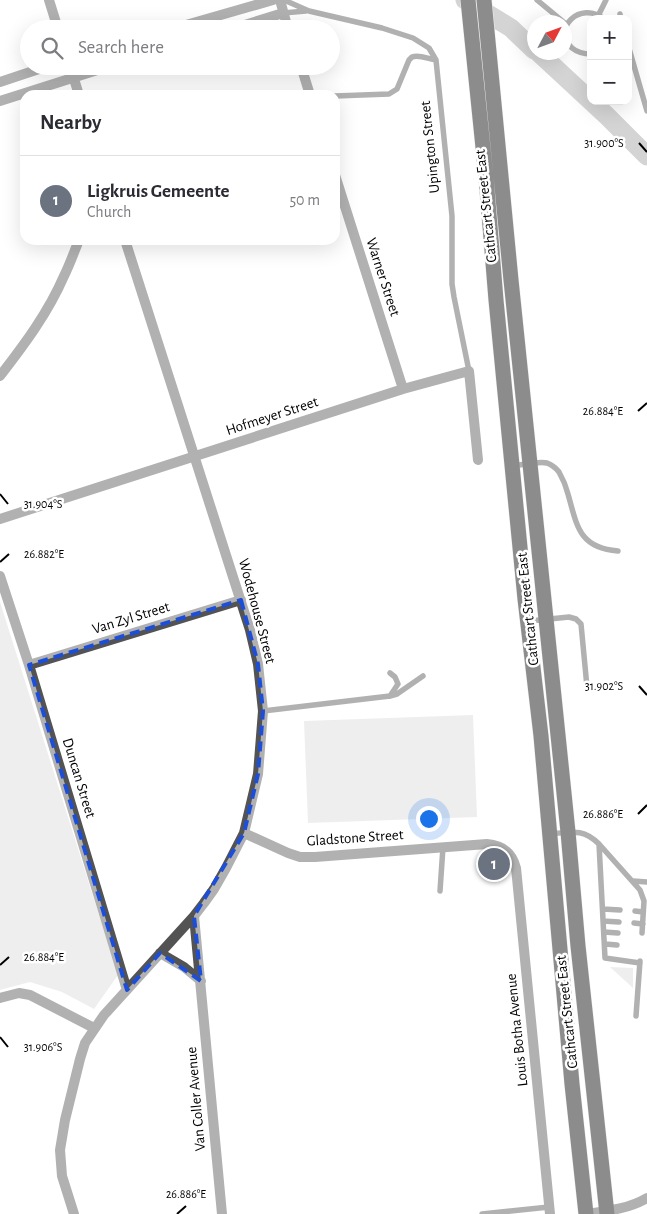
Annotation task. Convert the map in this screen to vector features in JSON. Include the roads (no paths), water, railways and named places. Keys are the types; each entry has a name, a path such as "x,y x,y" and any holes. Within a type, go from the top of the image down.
{"highway":[{"name":"Cathcart Street East","path":"468,0 586,1214"},
{"name":"Cathcart Street East","path":"484,0 578,946 607,1213"}],"street":[{"path":"49,0 55,20"},
{"path":"205,20 273,0"},
{"path":"280,0 286,20"},
{"path":"261,20 284,13"},
{"path":"0,82 21,75"},
{"path":"72,75 77,90"},
{"path":"35,90 82,75"},
{"path":"304,75 308,90"},
{"path":"0,101 20,95"},
{"name":"Warner Street","path":"340,191 403,389"},
{"path":"0,376 31,336 56,294 77,245"},
{"name":"Wodehouse Street","path":"74,1214 62,1176 60,1150 65,1120 80,1059 86,1043 104,1015 194,916 214,889 226,868 244,833 258,774 263,711 258,664 250,630 127,245"},
{"path":"469,371 478,460"},
{"name":"Hofmeyer Street","path":"0,519 403,389 469,371"},
{"name":"Duncan Street","path":"0,576 29,664 127,990"},
{"name":"Van Zyl Street","path":"29,664 241,600"},
{"name":"Gladstone Street","path":"244,833 277,849 300,857 487,844 494,844 502,848"},
{"name":"Louis Botha Avenue","path":"502,848 511,856 516,868 550,1210"},
{"name":"Van Coller Avenue","path":"194,916 222,1214"},
{"path":"160,952 201,981"},
{"path":"0,998 19,993 30,995 94,1028"},
{"path":"586,1214 607,1213 638,1203 647,1198"}],"lane":[{"path":"284,0 308,10 382,28 413,38 429,48 436,60"},
{"path":"537,0 555,15"},
{"path":"602,15 606,0"},
{"path":"284,13 308,10"},
{"path":"572,16 584,10 592,11 598,15"},
{"path":"572,48 579,53 587,54"},
{"path":"340,96 389,94 397,89 412,57 420,56 436,60"},
{"path":"632,59 647,111"},
{"name":"Upington Street","path":"436,60 452,216 452,284 469,371"},
{"path":"512,466 544,462 552,465 566,486 575,520 583,536 594,546 610,551 618,551"},
{"path":"528,621 569,617 576,619 581,624 588,688"},
{"path":"390,673 398,684 390,696"},
{"path":"263,711 390,696 397,694 423,676"},
{"path":"550,834 584,833 599,844 633,881 644,890 642,933"},
{"path":"599,844 605,958 640,962 636,1016"},
{"path":"440,891 443,847"},
{"path":"633,881 647,882"},
{"path":"603,909 620,910"},
{"path":"635,911 644,912"},
{"path":"603,921 619,922"},
{"path":"634,923 643,924"},
{"path":"604,932 618,933"},
{"path":"605,944 617,945"},
{"path":"482,1214 550,1210"}],"waterway":[{"path":"465,0 511,28 527,43"},
{"path":"547,60 647,156"}],"place":[{"name":"Ligkruis Gemeente","path":"494,864"}]}
